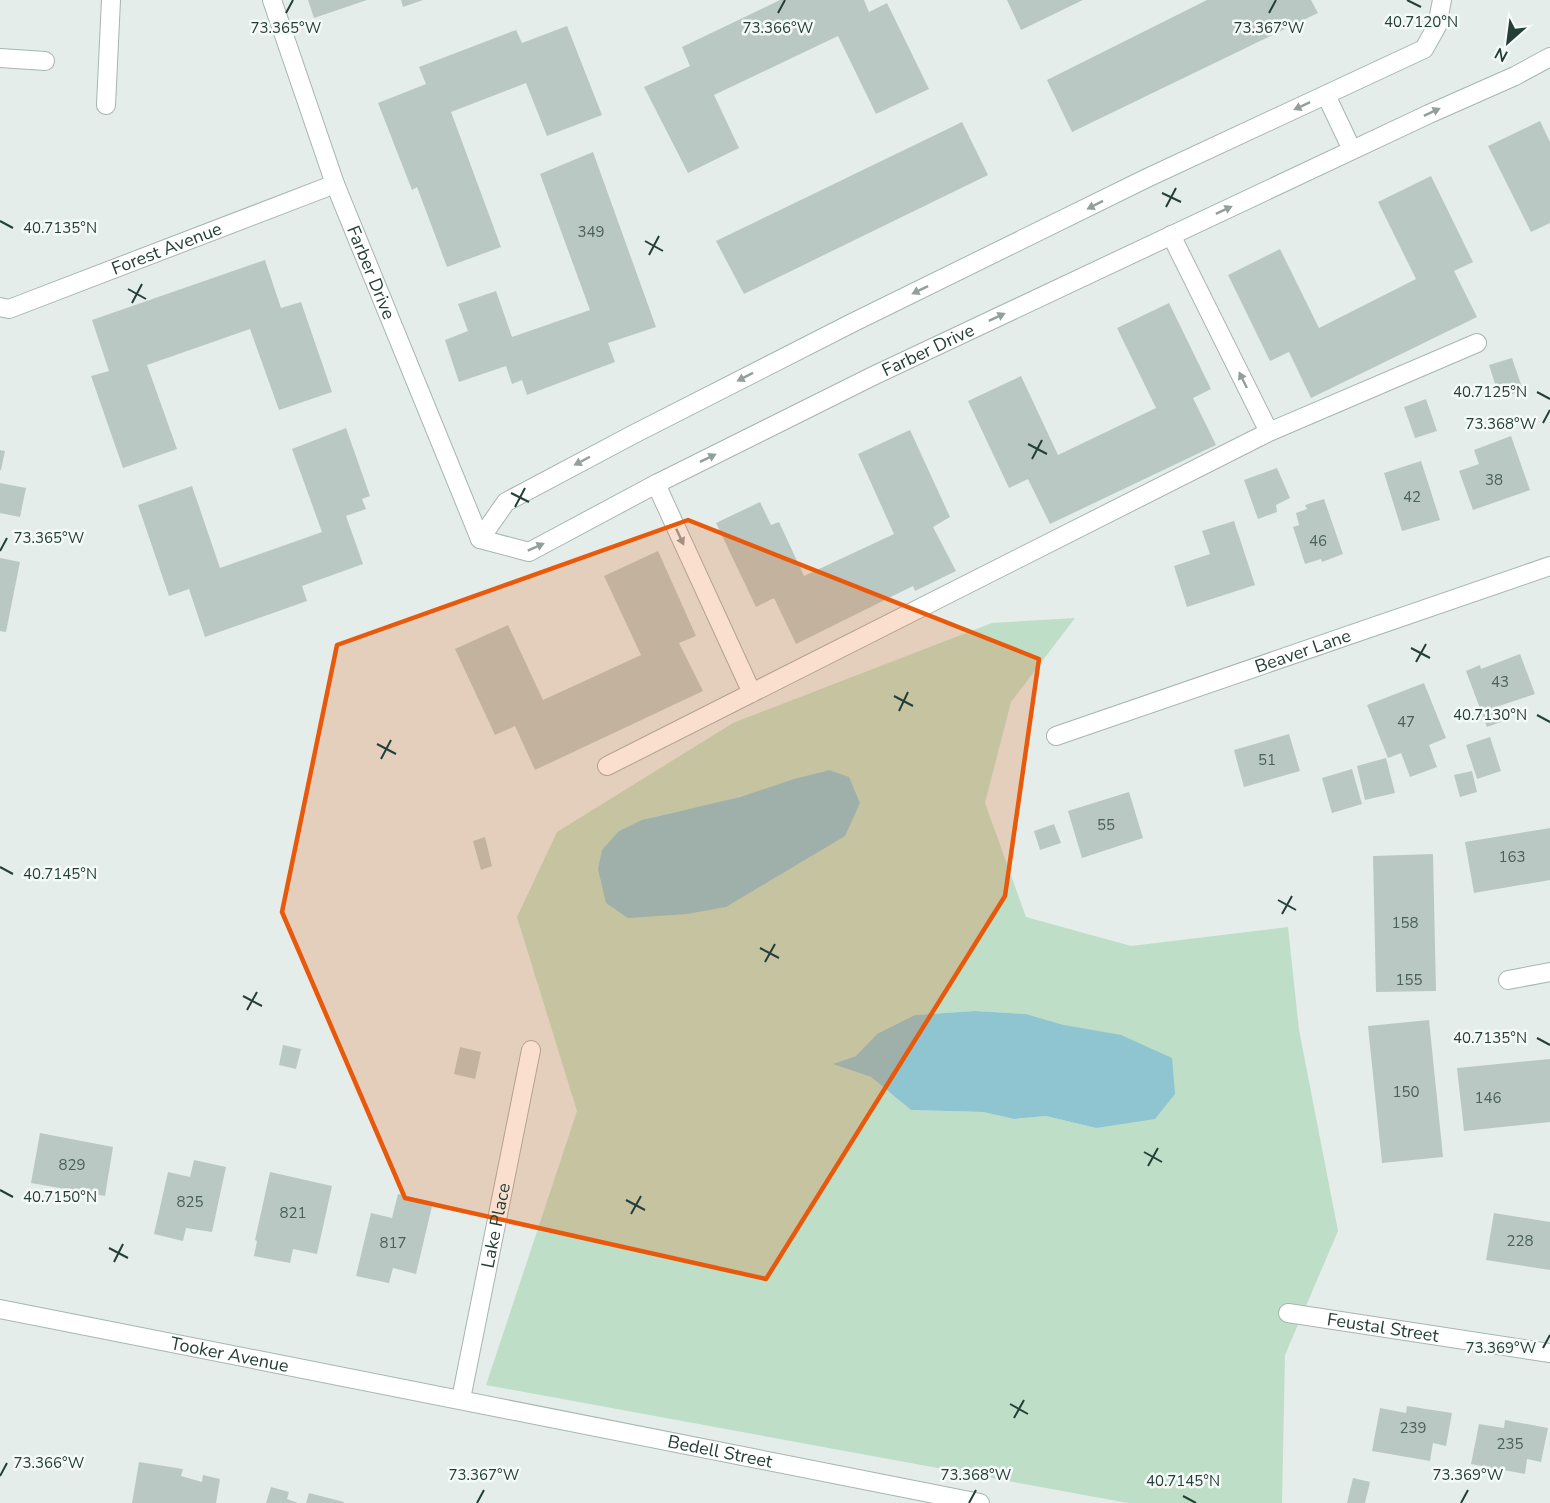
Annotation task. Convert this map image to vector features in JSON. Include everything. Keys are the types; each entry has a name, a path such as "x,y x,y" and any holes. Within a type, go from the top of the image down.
{"street":[{"path":"106,105 111,0"},
{"name":"Farber Drive","path":"272,0 335,184 480,539 529,552 656,484 875,375 1352,150 1515,76 1550,57"},
{"path":"480,539 506,502 634,434 852,323 1147,178 1424,49 1437,26 1442,0"},
{"path":"0,58 45,61"},
{"path":"1326,94 1352,150"},
{"name":"Forest Avenue","path":"0,307 9,309 335,184"},
{"path":"1171,235 1269,432"},
{"path":"607,766 1269,432 1477,343"},
{"path":"656,484 752,693"},
{"name":"Beaver Lane","path":"1056,736 1550,566"},
{"path":"1508,980 1550,972"},
{"name":"Lake Place","path":"460,1399 531,1050"},
{"name":"Tooker Avenue","path":"0,1309 460,1399"},
{"name":"Feustal Street","path":"1288,1313 1550,1353"},
{"name":"Bedell Street","path":"460,1399 980,1503"}],"highlighted area":[{"path":"688,520 1039,659 1005,896 766,1279 405,1198 282,912 337,645"}],"green space":[{"path":"1075,618 1011,702 985,803 1026,917 1131,946 1288,927 1299,1030 1338,1231 1285,1355 1282,1503 1128,1503 486,1385 577,1111 517,917 557,832 733,723 992,623","holes":["829,770 606,903 619,831 648,819 739,797","975,1011 1026,1014 1064,1025 1096,1128 1046,1116 1014,1119 983,1112 911,1110 871,1077 834,1064 856,1056 915,1015"]}],"water":[{"path":"829,770 849,777 860,803 845,836 726,907 687,914 628,918 606,903 598,869 602,850 619,831 642,820 740,797"},
{"path":"975,1011 1026,1014 1064,1025 1121,1035 1172,1058 1175,1094 1155,1119 1096,1128 1046,1116 1014,1119 983,1112 911,1110 871,1077 833,1064 856,1056 877,1034 915,1015"}],"building":[{"path":"308,0 367,0 314,18"},
{"path":"401,0 423,0 403,7"},
{"path":"780,0 864,0 869,12 887,3 929,89 876,114 838,36 714,95 739,148 688,173 644,87 690,66 682,47"},
{"path":"1007,0 1083,0 1021,30"},
{"path":"1207,0 1311,0 1318,13 1072,132 1047,80"},
{"path":"567,26 602,115 547,136 526,83 451,112 501,247 447,267 417,187 412,190 378,103 426,84 419,67 516,30 522,43"},
{"path":"1540,121 1550,142 1550,223 1531,232 1488,146"},
{"path":"962,122 988,175 744,294 716,241"},
{"path":"593,152 656,327 608,343 615,362 527,395 522,380 512,384 506,366 459,382 445,340 468,331 458,304 496,291 512,337 590,310 540,174"},
{"path":"1431,176 1473,262 1454,271 1477,317 1311,398 1289,352 1270,361 1228,275 1280,249 1319,328 1416,279 1378,202"},
{"path":"265,260 281,308 301,302 332,392 279,410 250,329 147,365 177,449 123,468 91,376 109,371 92,320"},
{"path":"1169,303 1211,389 1193,398 1216,445 1050,524 1028,479 1009,488 968,401 1021,376 1058,455 1156,408 1117,328"},
{"path":"1512,358 1523,390 1500,399 1489,365"},
{"path":"1426,399 1437,431 1415,438 1404,407"},
{"path":"346,428 370,496 362,499 366,509 346,516 363,564 302,586 307,601 205,637 189,589 169,596 138,505 192,486 220,568 322,532 292,449"},
{"path":"910,430 950,517 933,527 956,571 915,591 913,586 796,644 774,598 756,607 716,523 760,502 771,525 779,522 804,576 894,534 858,454"},
{"path":"1511,436 1530,490 1473,510 1459,471 1479,464 1474,450"},
{"path":"0,450 5,451 1,470 0,470"},
{"path":"1421,461 1440,520 1402,531 1384,473"},
{"path":"1277,468 1290,498 1276,505 1277,512 1258,519 1244,480"},
{"path":"0,483 26,488 20,517 0,513"},
{"path":"1324,499 1343,554 1322,562 1321,559 1305,564 1293,527 1299,525 1296,513 1307,509 1305,505"},
{"path":"1234,521 1255,585 1187,607 1174,566 1210,554 1202,531"},
{"path":"658,551 696,636 679,643 703,691 535,770 515,726 495,735 455,649 508,625 543,700 641,655 604,576"},
{"path":"0,558 20,562 6,632 0,631"},
{"path":"1520,654 1535,694 1496,707 1501,722 1487,727 1466,671 1480,665 1481,669"},
{"path":"1424,683 1446,738 1429,745 1437,767 1410,777 1401,753 1388,758 1367,705"},
{"path":"1289,734 1300,771 1244,787 1234,750"},
{"path":"1490,737 1501,771 1477,779 1466,745"},
{"path":"1386,758 1395,793 1365,800 1357,766"},
{"path":"1352,769 1362,804 1332,813 1322,778"},
{"path":"1472,771 1477,792 1460,797 1454,775"},
{"path":"1129,792 1143,838 1082,858 1068,811"},
{"path":"1054,824 1061,843 1040,850 1034,831"},
{"path":"1550,828 1550,880 1474,893 1465,842"},
{"path":"485,837 492,866 481,870 473,841"},
{"path":"1433,854 1436,991 1376,992 1373,856"},
{"path":"1429,1020 1443,1157 1382,1163 1368,1026"},
{"path":"283,1045 301,1049 296,1069 279,1065"},
{"path":"460,1047 481,1052 475,1079 454,1074"},
{"path":"1550,1059 1550,1122 1464,1131 1457,1068"},
{"path":"40,1133 113,1147 105,1196 31,1183"},
{"path":"194,1160 226,1167 212,1232 186,1228 183,1241 154,1234 168,1172 190,1177"},
{"path":"270,1172 332,1186 317,1254 293,1249 290,1263 254,1256 257,1241 255,1240"},
{"path":"398,1194 433,1202 416,1274 393,1268 389,1283 356,1276 371,1213 392,1218"},
{"path":"1494,1213 1550,1222 1550,1270 1486,1260"},
{"path":"1407,1406 1452,1413 1446,1446 1433,1443 1430,1461 1372,1451 1380,1408 1406,1413"},
{"path":"1505,1420 1548,1428 1541,1462 1527,1459 1525,1474 1471,1464 1479,1424 1504,1428"},
{"path":"139,1462 183,1469 181,1476 202,1482 203,1475 220,1479 216,1503 132,1503"},
{"path":"1353,1478 1370,1482 1365,1503 1347,1503"},
{"path":"271,1487 289,1492 287,1499 298,1503 266,1503"},
{"path":"309,1493 344,1502 344,1503 306,1503"}]}
